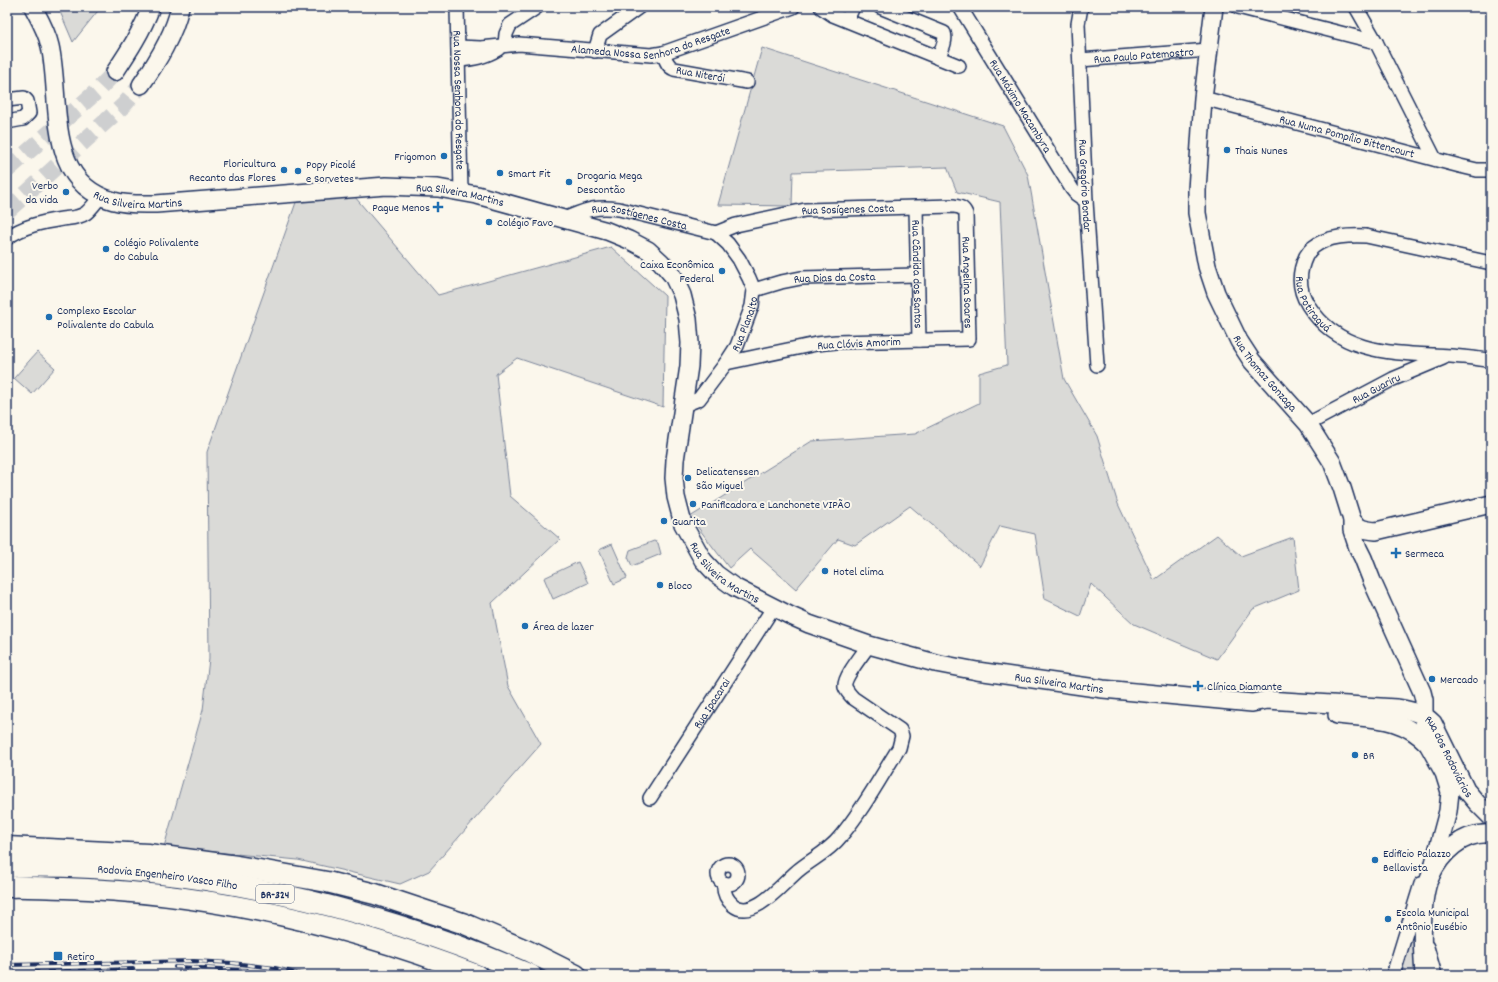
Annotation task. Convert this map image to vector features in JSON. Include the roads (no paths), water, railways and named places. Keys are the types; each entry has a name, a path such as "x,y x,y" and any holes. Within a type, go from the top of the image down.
{"highway":[{"path":"7,847 148,854 230,865 327,882 375,894 438,914 504,941 576,975"},
{"name":"Rodovia Engenheiro Vasco Filho","path":"7,868 80,868 170,876 236,886 322,904 370,917 445,942 531,975"},
{"name":"Rodovia Engenheiro Vasco Filho","path":"7,887 80,888 146,893 233,905 364,936 440,961 476,975"},
{"path":"7,897 80,888"},
{"path":"370,917 425,924 504,941"}],"main road":[{"name":"Rua Silveira Martins","path":"33,7 41,22 50,46 59,133 63,149 69,165 77,178 86,188 100,197 115,202 156,204 386,186 438,188 461,192 607,231 648,250 673,276 682,295 688,319 691,402 674,460 676,497 684,524 703,560 716,574 734,587 773,608 809,624 869,645 935,663 1069,685 1252,703 1267,700 1396,708 1424,716"},
{"path":"115,72 136,39 151,7"},
{"path":"141,85 168,39 180,7"},
{"name":"Rua Thomaz Gonzaga","path":"1214,7 1198,149 1197,213 1207,266 1216,293 1239,341 1252,361 1308,424 1332,462 1339,478 1352,520 1352,530 1358,548 1422,692 1424,700 1424,716"},
{"path":"1352,520 1360,528 1376,531 1491,504"},
{"path":"1363,558 1363,548 1365,542 1376,531"},
{"path":"1396,708 1410,699 1413,694 1415,681 1413,670"},
{"name":"Rua Silveira Martins","path":"1252,703 1266,710 1394,722 1412,730 1429,746"},
{"name":"Rua dos Rodoviários","path":"1424,716 1424,730 1429,746 1444,773 1450,792 1448,810 1430,878 1423,918 1424,975"},
{"name":"Rua dos Rodoviários","path":"1424,716 1436,728 1466,790 1491,817"},
{"path":"1430,878 1443,856 1451,847 1472,836 1491,834"}],"street":[{"name":"Rua Nossa Senhora do Resgate","path":"457,7 461,192"},
{"path":"505,45 506,34 510,25 537,7"},
{"path":"595,51 600,35 640,7"},
{"name":"Alameda Nossa Senhora do Resgate","path":"458,54 479,58 490,54 505,45 519,44 651,55 663,53 793,7"},
{"path":"820,7 833,15 959,66"},
{"path":"847,20 853,7"},
{"path":"880,7 944,33 944,42 938,58"},
{"name":"Rua Máximo Macambyra","path":"960,7 1072,189 1086,201"},
{"name":"Rua Gregório Bondar","path":"1081,7 1078,24 1086,201 1097,365"},
{"path":"1238,7 1376,42"},
{"path":"1356,7 1376,42 1435,159"},
{"name":"Rua Paulo Patemostro","path":"1080,60 1209,50"},
{"name":"Rua Niterói","path":"663,53 667,63 674,69 747,82"},
{"path":"7,100 24,98 28,101 29,113 23,119 7,122"},
{"name":"Rua Numa Pompílio Bittencourt","path":"1203,98 1460,166 1477,170 1491,170"},
{"path":"7,238 27,227 42,222 77,217 86,213 100,197"},
{"name":"Rua Sostígenes Costa","path":"564,219 591,208 605,207 619,209 716,233"},
{"name":"Rua Sosígenes Costa","path":"716,233 736,225 794,212 916,208 960,207 966,214 966,227"},
{"name":"Rua Cândida dos Santos","path":"916,208 916,275 919,340"},
{"name":"Rua Angelina Soares","path":"966,227 969,339"},
{"name":"Rua Planalto","path":"691,402 726,363 737,346 752,306 754,290 739,259 728,244 716,233"},
{"name":"Rua Potiraguá","path":"1491,263 1366,236 1350,235 1333,238 1322,242 1307,254 1299,276 1300,289 1313,313 1335,334 1349,341 1377,350 1491,361"},
{"name":"Rua Dias da Costa","path":"754,290 801,278 916,275"},
{"name":"Rua Clóvis Amorim","path":"726,363 816,344 836,342 969,339"},
{"name":"Rua Guariru","path":"1308,424 1393,379 1446,357"},
{"path":"691,402 712,402"},
{"name":"Rua Ipacarai","path":"650,798 773,608"},
{"path":"724,883 724,890 727,898 735,907 749,908 765,901 792,875 823,853 840,838 899,748 902,736 900,730 853,698 845,687 845,681 848,675 869,645"},
{"path":"1393,975 1423,875 1438,844"},
{"path":"1423,934 1435,975"}],"tunnel":[{"path":"7,170 96,92 115,72"},
{"path":"7,211 124,105 141,85"}],"railway":[{"path":"7,965 194,961 232,963 275,968 304,975"},
{"path":"175,967 247,970"},
{"path":"7,973 133,969"},
{"path":"263,972 278,975"}],"place":[{"name":"Thais Nunes","path":"1227,150"},
{"name":"Frigomon","path":"444,156"},
{"name":"Floricultura Recanto das Flores","path":"284,170"},
{"name":"Popy Picolé e Sorvetes","path":"298,171"},
{"name":"Smart Fit","path":"500,173"},
{"name":"Drogaria Mega Descontão","path":"569,182"},
{"name":"Verbo da vida","path":"66,192"},
{"name":"Pague Menos","path":"438,207"},
{"name":"Colégio Favo","path":"489,222"},
{"name":"Colégio Polivalente do Cabula","path":"106,249"},
{"name":"Caixa Econômica Federal","path":"722,271"},
{"name":"Complexo Escolar Polivalente do Cabula","path":"49,317"},
{"name":"Delicatenssen São Miguel","path":"688,478"},
{"name":"Panificadora e Lanchonete VIPÃO","path":"693,504"},
{"name":"Guarita","path":"664,521"},
{"name":"Sermeca","path":"1396,553"},
{"name":"Hotel clima","path":"825,571"},
{"name":"Bloco","path":"660,585"},
{"name":"Área de lazer","path":"525,626"},
{"name":"Mercado","path":"1432,679"},
{"name":"Clínica Diamante","path":"1198,686"},
{"name":"BR","path":"1355,755"},
{"name":"Edificio Palazzo Bellavista","path":"1375,860"},
{"name":"Escola Municipal Antônio Eusébio","path":"1388,919"},
{"name":"Retiro","path":"58,956"}]}
